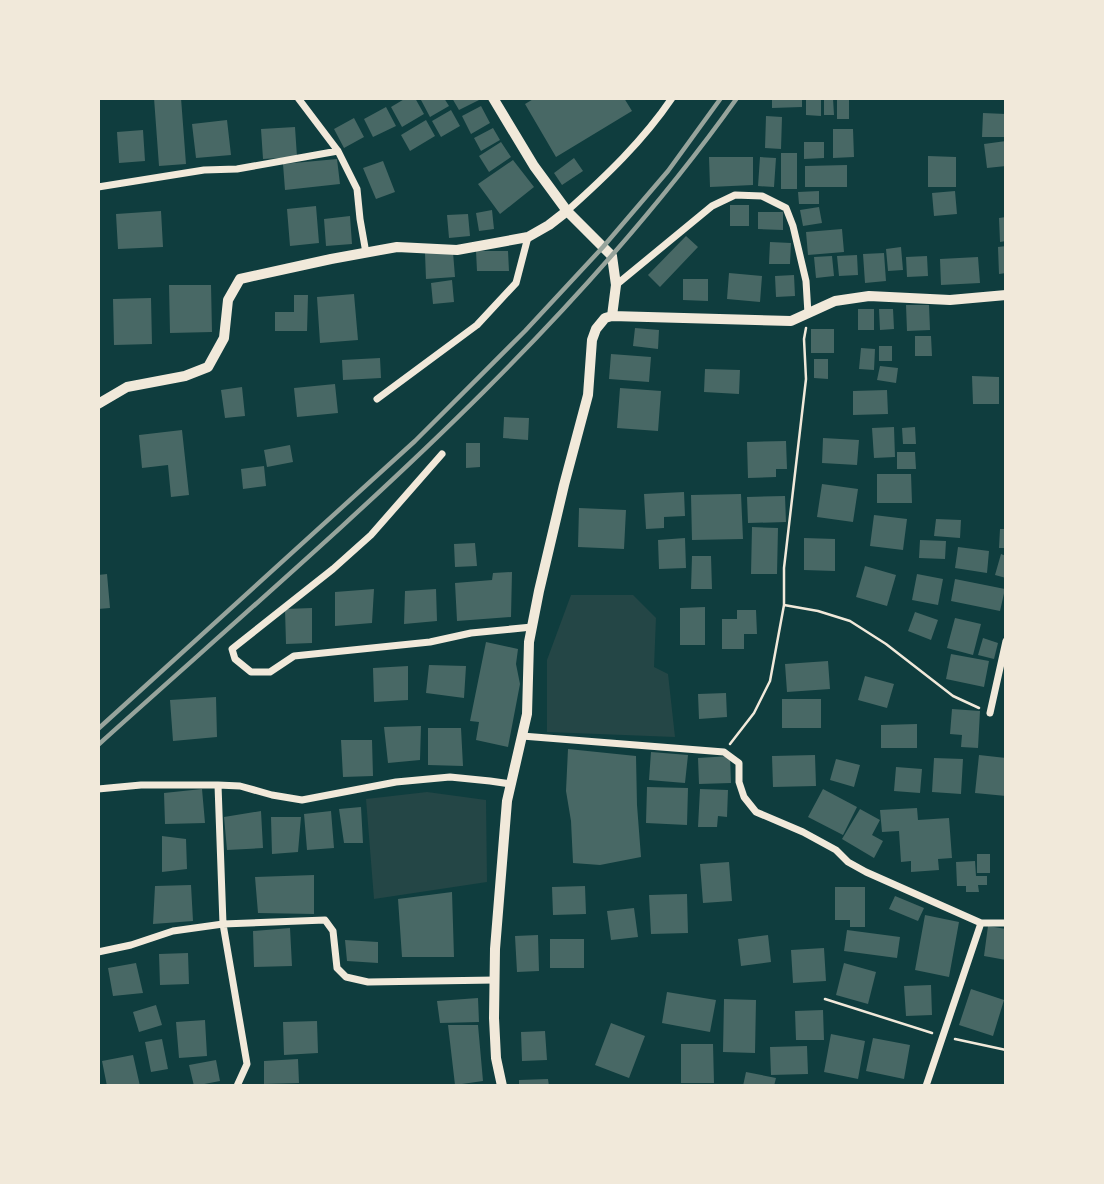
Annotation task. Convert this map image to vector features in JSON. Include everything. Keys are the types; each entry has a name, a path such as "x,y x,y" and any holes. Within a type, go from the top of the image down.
{"street":[{"path":"298,98 338,150 357,189 366,253"},
{"path":"493,98 534,166 567,211 612,256 616,285 612,316"},
{"path":"98,404 127,387 185,376 208,367 224,338 228,300 240,279 397,247 457,250 528,237 567,211 616,166 658,119 672,98"},
{"path":"98,187 204,170 237,169 338,150"},
{"path":"616,285 712,206 735,195 762,196 786,208 806,281 808,314"},
{"path":"377,399 477,325 516,283 528,237"},
{"path":"502,1086 496,1058 495,949 507,801 527,714 529,642 564,485 588,394 592,340 596,329 605,317 612,316 791,321 835,301 869,296 950,300 1006,295"},
{"path":"442,454 371,535 232,649 235,659 251,672 270,672 294,656 532,627"},
{"path":"990,713 1006,641"},
{"path":"522,736 724,752 739,763 738,782 744,797 756,812 803,832 836,850 848,862 866,872 981,923 1006,923"},
{"path":"98,789 141,785 240,786 302,800 396,782 450,777 511,784"},
{"path":"218,785 223,924 247,1065 237,1086"},
{"path":"98,952 131,945 173,931 223,924 325,920 333,931 337,968 346,977 368,982 495,980"},
{"path":"926,1086 981,923"}],"path":[{"path":"724,752 754,713 769,681 783,605 784,568 806,379 804,339 808,314"},
{"path":"783,605 818,611 850,621 886,644 953,696 990,713"},
{"path":"825,999 943,1036 1006,1050"}],"shaded area":[{"path":"571,595 633,595 656,618 654,667 668,674 675,737 547,732 547,660"},
{"path":"427,792 486,800 487,882 374,899 366,799"}],"building":[{"path":"154,98 181,98 186,164 159,166"},
{"path":"406,98 415,98 424,114 402,127 391,107"},
{"path":"444,98 449,106 430,117 421,100"},
{"path":"452,98 478,98 479,100 459,110"},
{"path":"535,98 624,98 632,111 556,157 525,104"},
{"path":"772,98 802,98 802,107 772,108"},
{"path":"806,98 821,98 821,116 806,115"},
{"path":"824,98 833,98 834,115 824,115"},
{"path":"837,98 849,98 849,119 837,119"},
{"path":"481,106 490,123 471,134 462,116"},
{"path":"386,107 396,126 373,137 364,119"},
{"path":"451,110 460,126 441,137 432,121"},
{"path":"983,113 1006,114 1006,137 982,137"},
{"path":"766,116 782,117 781,149 765,148"},
{"path":"354,118 364,137 344,148 334,129"},
{"path":"227,120 231,155 196,158 192,124"},
{"path":"426,120 435,136 410,151 401,135"},
{"path":"295,127 297,157 263,159 261,129"},
{"path":"493,128 500,140 481,151 474,138"},
{"path":"833,129 853,129 854,157 833,158"},
{"path":"143,130 145,161 119,163 117,132"},
{"path":"1006,141 1006,166 987,168 984,144"},
{"path":"501,142 511,157 489,172 479,156"},
{"path":"804,142 824,142 824,158 804,159"},
{"path":"781,153 797,153 797,189 781,189"},
{"path":"928,156 956,157 956,187 928,187"},
{"path":"709,157 753,157 753,185 710,187"},
{"path":"760,157 776,158 774,187 758,186"},
{"path":"574,158 583,171 562,185 554,173"},
{"path":"337,159 340,184 285,190 283,164"},
{"path":"513,160 534,187 500,214 478,184"},
{"path":"383,161 395,192 376,199 363,168"},
{"path":"847,165 847,187 805,187 805,166"},
{"path":"819,191 819,204 799,204 798,192"},
{"path":"955,191 957,214 934,216 932,193"},
{"path":"730,205 749,205 749,226 730,226"},
{"path":"316,206 319,243 290,246 287,209"},
{"path":"819,207 822,223 803,226 800,210"},
{"path":"492,210 494,229 479,231 476,213"},
{"path":"161,211 163,247 118,249 116,214"},
{"path":"758,212 783,212 783,230 758,229"},
{"path":"468,214 470,236 449,238 447,215"},
{"path":"350,216 352,244 326,246 324,219"},
{"path":"1006,217 1006,241 1000,242 999,218"},
{"path":"842,229 844,252 808,255 806,232"},
{"path":"686,236 698,247 660,287 648,275"},
{"path":"770,242 791,243 790,264 769,264"},
{"path":"1006,246 1006,273 999,274 998,247"},
{"path":"901,247 903,270 888,271 886,249"},
{"path":"476,251 508,251 509,271 477,271"},
{"path":"453,252 455,277 426,279 425,253"},
{"path":"884,253 886,281 865,283 863,254"},
{"path":"857,255 858,275 839,276 837,256"},
{"path":"832,256 834,276 816,278 814,257"},
{"path":"927,256 928,276 907,277 906,257"},
{"path":"978,257 980,283 941,285 940,259"},
{"path":"729,273 762,276 760,302 727,299"},
{"path":"794,275 795,296 776,297 775,276"},
{"path":"683,279 708,279 708,301 683,300"},
{"path":"452,280 454,302 433,304 431,283"},
{"path":"169,285 211,285 212,332 170,333"},
{"path":"354,294 358,340 320,343 317,297"},
{"path":"294,295 308,295 307,331 275,331 275,312 294,312"},
{"path":"151,298 152,344 114,345 113,299"},
{"path":"906,305 929,305 930,330 907,331"},
{"path":"858,309 874,309 874,330 858,330"},
{"path":"879,309 893,309 894,329 880,330"},
{"path":"635,328 659,330 658,349 633,346"},
{"path":"811,329 834,329 834,353 811,353"},
{"path":"915,336 931,336 932,356 915,356"},
{"path":"879,346 892,346 892,361 879,361"},
{"path":"861,348 875,349 874,370 859,369"},
{"path":"611,354 651,357 649,382 609,379"},
{"path":"380,358 381,378 343,380 342,360"},
{"path":"814,359 828,359 828,379 814,378"},
{"path":"880,366 898,368 896,383 877,380"},
{"path":"705,369 740,370 739,394 704,392"},
{"path":"972,376 999,377 999,404 973,404"},
{"path":"335,384 338,413 297,417 294,388"},
{"path":"242,387 245,416 225,418 221,390"},
{"path":"620,388 661,391 658,431 617,428"},
{"path":"887,390 888,414 853,415 853,391"},
{"path":"504,417 529,418 528,440 503,438"},
{"path":"894,427 895,457 874,458 872,428"},
{"path":"915,427 916,444 903,444 902,428"},
{"path":"182,430 189,495 171,497 168,465 142,468 139,435"},
{"path":"823,438 859,440 857,465 822,463"},
{"path":"786,441 787,469 776,469 776,477 748,478 747,442"},
{"path":"466,443 480,443 480,467 466,468"},
{"path":"290,445 293,462 267,467 264,450"},
{"path":"897,452 915,452 916,469 897,469"},
{"path":"264,466 266,486 243,489 241,469"},
{"path":"877,474 911,474 912,503 877,503"},
{"path":"822,484 858,489 853,522 817,517"},
{"path":"684,492 685,516 664,517 664,528 646,529 644,494"},
{"path":"741,494 743,539 692,540 691,495"},
{"path":"785,496 786,522 748,523 747,497"},
{"path":"579,508 626,510 624,549 578,547"},
{"path":"874,515 907,519 903,550 870,546"},
{"path":"936,519 961,520 960,538 934,536"},
{"path":"752,527 778,528 777,574 751,574"},
{"path":"1000,529 1006,529 1006,548 999,548"},
{"path":"685,538 686,568 659,569 658,540"},
{"path":"804,538 835,539 835,571 804,570"},
{"path":"920,540 946,541 945,559 919,558"},
{"path":"475,543 477,566 455,567 454,544"},
{"path":"958,547 989,551 987,573 955,568"},
{"path":"1001,554 1006,556 1006,578 995,575"},
{"path":"692,556 711,556 712,589 691,589"},
{"path":"865,566 896,575 887,606 856,597"},
{"path":"512,572 511,617 457,621 455,583 492,580 493,573"},
{"path":"107,574 110,608 98,609 98,575"},
{"path":"917,574 943,579 938,605 912,600"},
{"path":"955,579 1005,589 1000,611 951,601"},
{"path":"374,589 372,623 335,626 335,592"},
{"path":"436,589 437,621 404,624 405,591"},
{"path":"705,607 705,645 680,645 680,608"},
{"path":"312,608 312,643 286,644 285,609"},
{"path":"737,610 756,610 757,634 744,634 744,649 722,649 722,619 737,619"},
{"path":"915,612 938,620 931,640 908,631"},
{"path":"955,618 981,624 973,655 947,648"},
{"path":"983,638 998,643 994,659 978,655"},
{"path":"486,642 518,649 516,664 520,684 508,747 476,740 479,722 470,721"},
{"path":"951,654 989,661 984,687 946,679"},
{"path":"828,661 830,689 787,692 785,664"},
{"path":"429,665 466,666 464,698 426,693"},
{"path":"408,666 408,700 374,702 373,668"},
{"path":"865,676 894,684 887,708 858,700"},
{"path":"726,693 727,717 699,719 698,694"},
{"path":"216,697 217,737 173,741 170,700"},
{"path":"782,699 821,699 821,728 782,728"},
{"path":"952,709 980,711 978,748 961,747 962,735 950,734"},
{"path":"917,724 917,748 881,748 881,725"},
{"path":"421,726 420,760 388,763 384,727"},
{"path":"428,728 461,728 463,766 428,765"},
{"path":"341,740 372,740 373,776 343,777"},
{"path":"568,749 636,756 641,857 600,865 573,863 566,791"},
{"path":"651,752 688,755 685,783 649,780"},
{"path":"815,755 816,786 773,787 772,756"},
{"path":"979,755 1006,758 1006,796 975,793"},
{"path":"730,756 731,783 699,784 698,758"},
{"path":"934,758 963,759 961,794 932,792"},
{"path":"836,759 860,765 854,787 830,780"},
{"path":"896,767 922,769 920,793 894,791"},
{"path":"647,787 688,788 687,825 646,823"},
{"path":"202,789 205,823 165,824 164,793"},
{"path":"700,789 728,790 727,817 718,816 717,827 698,827"},
{"path":"823,789 857,807 843,835 808,817"},
{"path":"361,807 363,843 344,843 339,809"},
{"path":"917,808 918,820 949,818 952,858 938,859 939,870 911,872 911,861 901,862 899,831 882,832 880,810"},
{"path":"860,809 880,820 872,835 883,841 874,858 842,839"},
{"path":"261,811 263,848 227,850 224,817"},
{"path":"331,811 334,848 307,850 304,814"},
{"path":"271,817 301,817 298,852 272,854"},
{"path":"162,836 186,839 187,869 162,872"},
{"path":"977,854 990,854 990,873 977,873"},
{"path":"975,861 976,876 987,876 987,885 978,885 979,892 966,892 966,886 957,886 956,862"},
{"path":"729,862 732,901 703,903 700,864"},
{"path":"314,875 314,914 258,913 255,877"},
{"path":"191,885 193,921 153,924 155,886"},
{"path":"585,886 586,914 553,915 552,887"},
{"path":"835,887 865,887 865,927 850,927 850,920 835,920"},
{"path":"452,892 454,957 402,957 398,899"},
{"path":"687,894 688,933 651,934 649,895"},
{"path":"895,896 924,908 918,921 889,909"},
{"path":"634,908 638,937 611,940 607,911"},
{"path":"925,915 959,922 949,977 915,970"},
{"path":"988,926 1006,929 1006,960 984,956"},
{"path":"290,928 292,966 254,967 253,931"},
{"path":"847,930 900,937 897,958 844,951"},
{"path":"538,935 539,971 517,972 515,936"},
{"path":"768,935 771,962 741,966 738,939"},
{"path":"550,939 584,939 584,968 550,968"},
{"path":"345,940 378,942 378,963 347,961"},
{"path":"824,948 826,981 793,983 791,950"},
{"path":"188,953 189,984 160,985 159,954"},
{"path":"136,963 143,993 113,996 108,968"},
{"path":"844,963 876,972 868,1004 836,995"},
{"path":"931,985 932,1015 906,1016 904,986"},
{"path":"971,989 1004,1000 993,1036 959,1025"},
{"path":"667,992 716,1000 710,1032 662,1023"},
{"path":"478,998 479,1022 440,1023 437,1001"},
{"path":"724,999 756,1000 755,1053 723,1052"},
{"path":"156,1005 162,1025 139,1032 133,1012"},
{"path":"823,1010 824,1040 796,1040 795,1011"},
{"path":"205,1020 207,1056 179,1058 176,1022"},
{"path":"317,1021 318,1053 284,1055 283,1022"},
{"path":"611,1023 645,1036 629,1078 595,1065"},
{"path":"448,1025 478,1025 483,1081 455,1085"},
{"path":"545,1031 547,1060 522,1061 521,1032"},
{"path":"831,1034 865,1041 858,1079 824,1072"},
{"path":"873,1038 910,1045 904,1079 866,1071"},
{"path":"162,1039 168,1069 151,1072 145,1042"},
{"path":"681,1044 713,1044 714,1083 681,1083"},
{"path":"807,1046 808,1074 771,1075 770,1047"},
{"path":"133,1055 140,1086 107,1086 102,1061"},
{"path":"298,1059 299,1083 264,1084 264,1061"},
{"path":"216,1060 220,1081 194,1086 189,1065"},
{"path":"746,1072 776,1078 774,1086 743,1086"},
{"path":"548,1079 549,1086 519,1086 519,1080"}],"railway":[{"path":"98,729 415,441 525,331 603,247 668,171 721,98"},
{"path":"98,745 352,517 436,439 516,359 594,276 668,189 737,98"}]}
